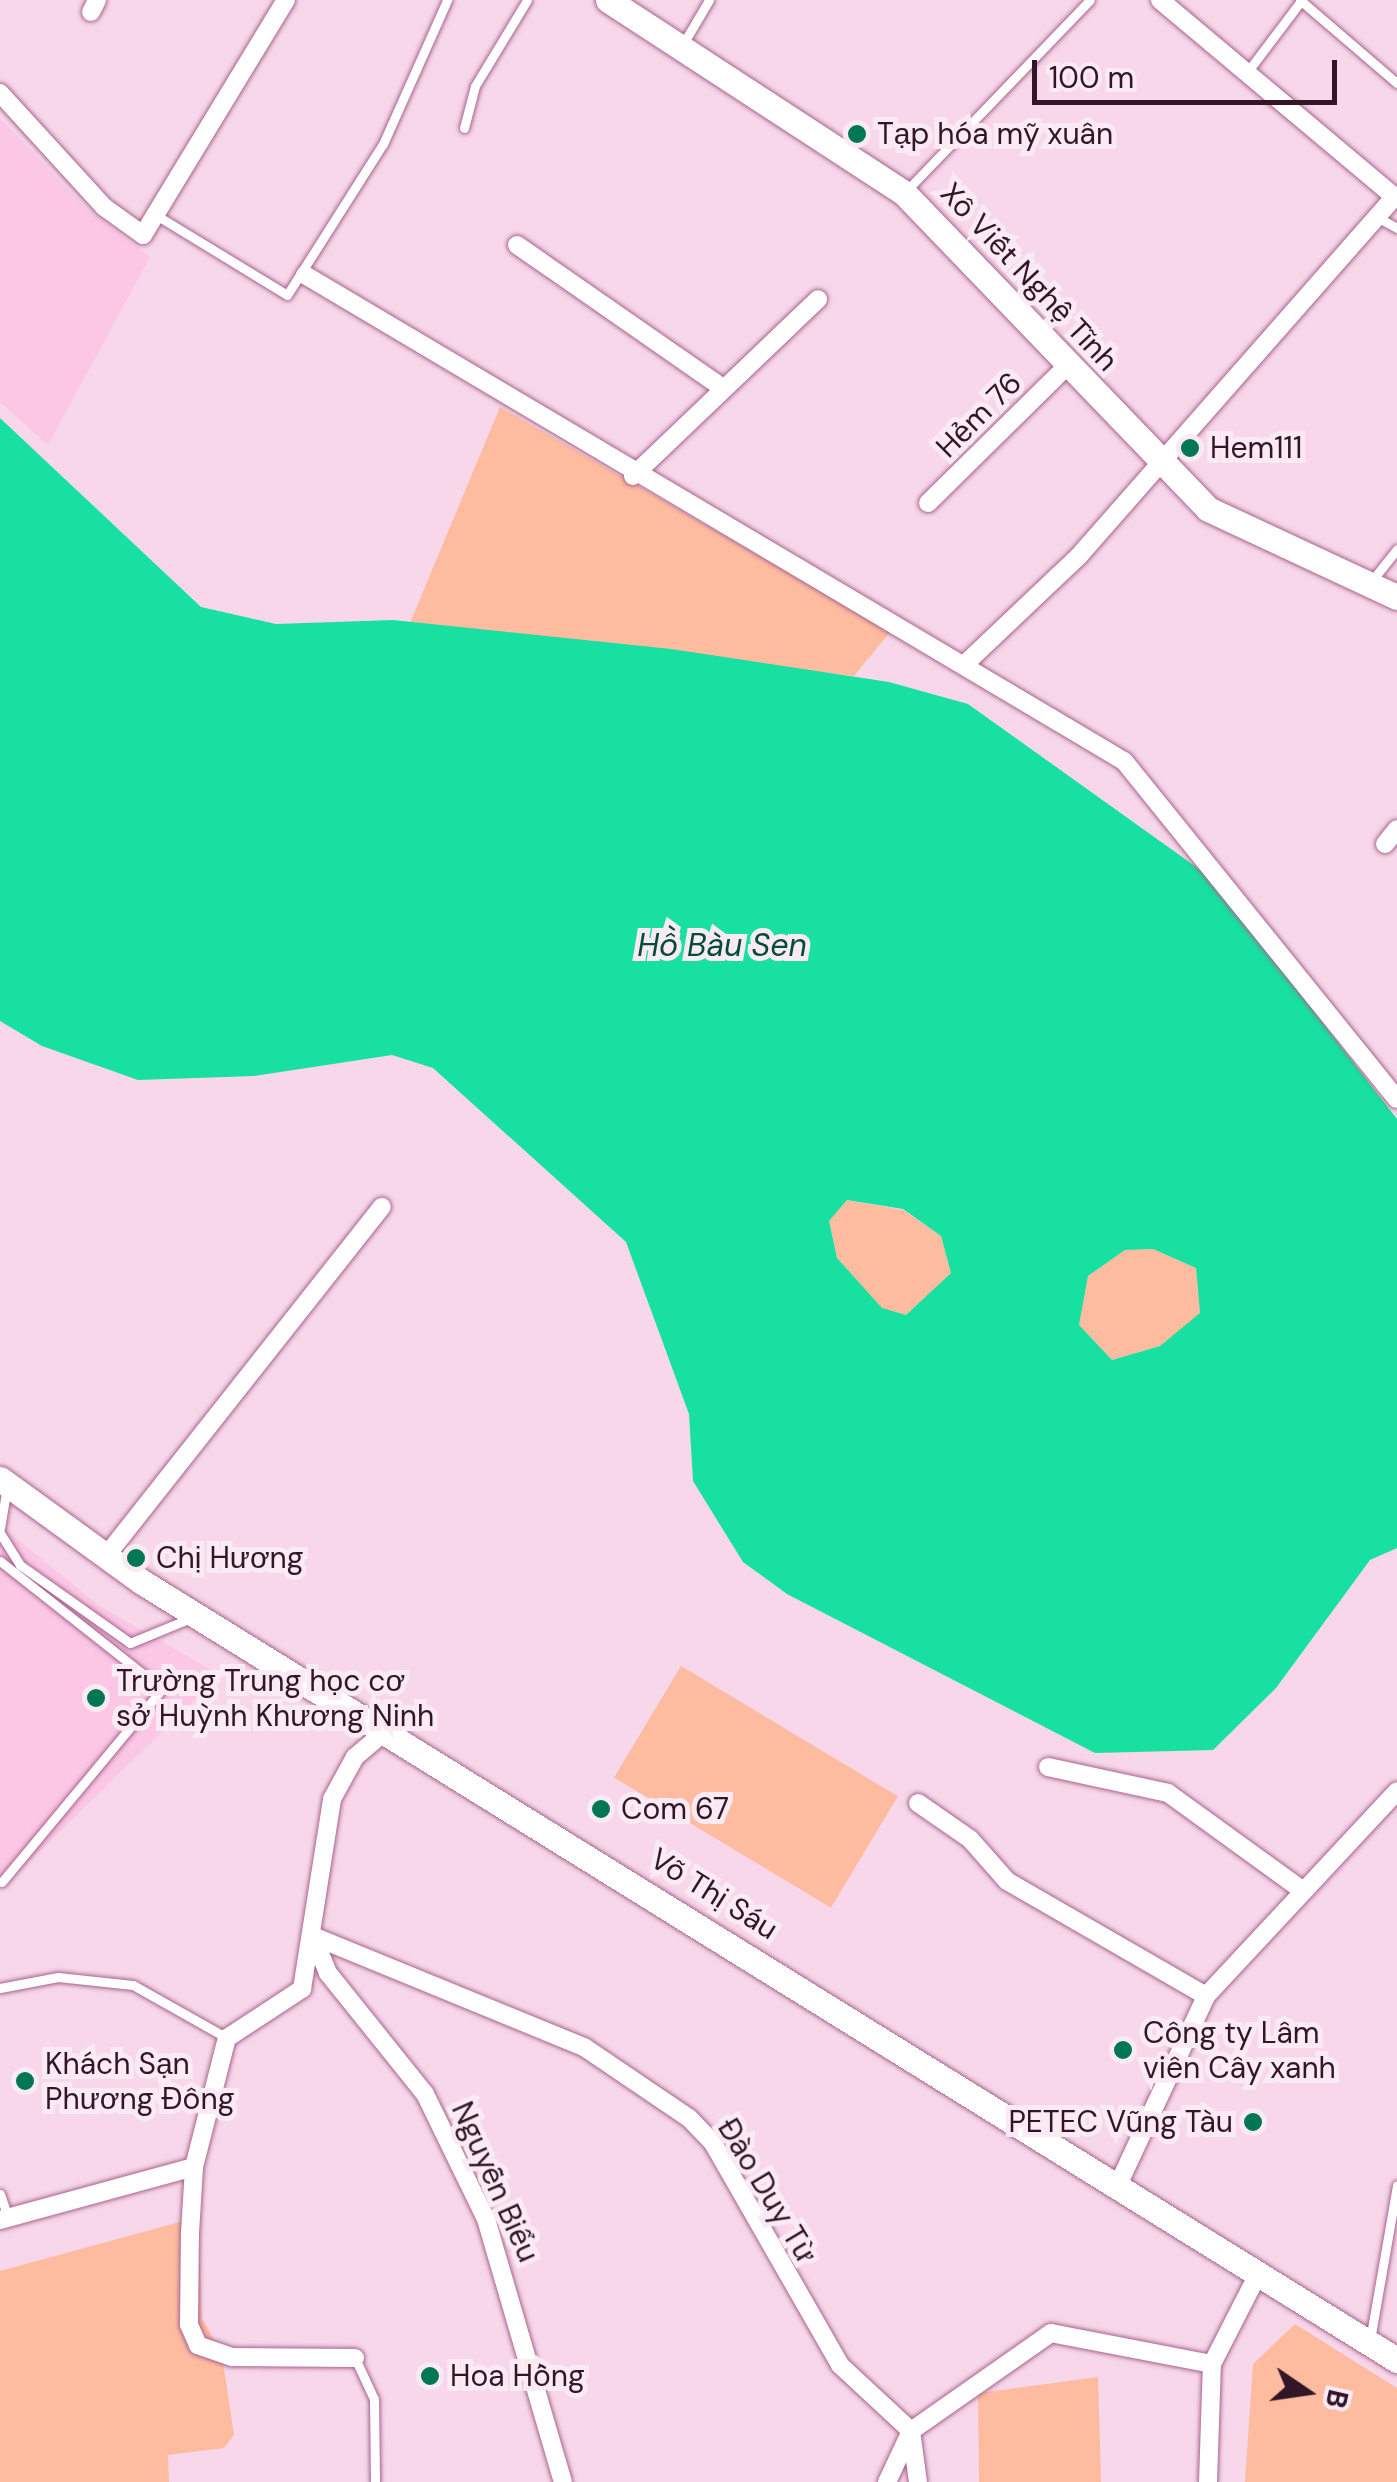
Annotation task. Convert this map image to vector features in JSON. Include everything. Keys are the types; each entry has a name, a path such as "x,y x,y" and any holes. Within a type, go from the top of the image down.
{"main road":[{"name":"Xô Viết Nghệ Tĩnh","path":"608,0 904,193 1157,465 1253,536 1397,597"},
{"name":"Võ Thị Sáu","path":"4,1482 195,1615 388,1729 1118,2186 1256,2278 1397,2360"}],"street":[{"path":"0,94 104,207 144,235 286,0"},
{"path":"964,665 1157,465 1395,198 1160,0"},
{"path":"517,245 723,388"},
{"path":"305,275 632,476 1124,760 1397,1099"},
{"path":"632,476 818,298"},
{"name":"Hẻm 76","path":"928,503 1068,365"},
{"path":"106,1556 382,1207"},
{"path":"356,2358 232,2356 198,2345 187,2293 194,2168 227,2038 302,1989 332,1799 355,1757 388,1729"},
{"path":"1048,1767 1168,1793 1298,1887"},
{"path":"1118,2186 1206,1996 1298,1887 1397,1790"},
{"path":"918,1803 970,1839 1007,1882 1206,1996"},
{"name":"Đào Duy Từ","path":"313,1936 584,2047 664,2096 714,2143 840,2365 910,2431"},
{"name":"Nguyễn Biểu","path":"313,1936 328,1974 425,2094 478,2202 533,2356 564,2482"},
{"path":"4,2218 194,2168"},
{"path":"1208,2482 1212,2364 1256,2278"},
{"path":"887,2482 910,2431 1051,2333 1212,2364"},
{"path":"910,2431 918,2482"}],"lane":[{"path":"156,215 287,295 305,275 383,144 448,0"},
{"path":"464,128 475,86 527,0"},
{"path":"682,46 710,0"},
{"path":"904,193 1090,0"},
{"path":"1245,75 1300,0 1397,83"},
{"path":"1376,216 1397,228"},
{"path":"1368,585 1397,549"},
{"path":"4,1482 0,1531 20,1564 130,1643 195,1615"},
{"path":"0,1562 162,1688 2,1882"},
{"path":"0,1988 58,1977 133,1984 227,2038"},
{"path":"1369,2342 1397,2185"},
{"path":"0,2194 4,2218"},
{"path":"356,2358 374,2399 374,2482"}],"shaded area":[{"path":"0,118 87,209 150,257 48,445 0,402"},
{"path":"500,407 891,631 854,676 410,623"},
{"path":"847,1200 903,1210 941,1236 951,1273 906,1315 882,1309 837,1258 829,1221"},
{"path":"1153,1249 1196,1268 1200,1314 1160,1346 1112,1360 1079,1325 1088,1276 1125,1250"},
{"name":"Trường Trung học cơ sở Huỳnh Khương Ninh","path":"0,1525 98,1605 220,1675 0,1890"},
{"path":"681,1666 898,1796 831,1908 614,1777"},
{"path":"198,2217 202,2318 222,2355 234,2435 224,2448 168,2455 169,2482 0,2482 0,2271"},
{"path":"1295,2324 1397,2388 1397,2482 1245,2482 1253,2364"},
{"path":"1098,2377 1101,2482 979,2482 978,2393"}],"water":[{"name":"Hồ Bàu Sen","path":"0,418 201,607 276,624 393,620 671,649 889,682 968,704 1199,869 1235,909 1397,1119 1397,1548 1370,1560 1276,1688 1213,1750 1095,1753 787,1594 743,1562 693,1481 689,1414 626,1242 433,1068 392,1055 254,1076 138,1080 42,1046 0,1021","holes":["847,1200 903,1209 941,1236 951,1273 906,1315 882,1308 837,1258 829,1221","1153,1249 1196,1268 1200,1313 1160,1346 1112,1360 1079,1325 1088,1276 1125,1250"]}],"place":[{"name":"Tạp hóa mỹ xuân","path":"857,134"},
{"name":"Hem111","path":"1190,448"},
{"name":"Chị Hương","path":"136,1558"},
{"name":"Trường Trung học cơ sở Huỳnh Khương Ninh","path":"96,1698"},
{"name":"Com 67","path":"601,1809"},
{"name":"Công ty Lâm viên Cây xanh","path":"1123,2050"},
{"name":"Khách Sạn Phương Đông","path":"25,2081"},
{"name":"PETEC Vũng Tàu","path":"1253,2122"},
{"name":"Hoa Hồng","path":"430,2376"}]}
